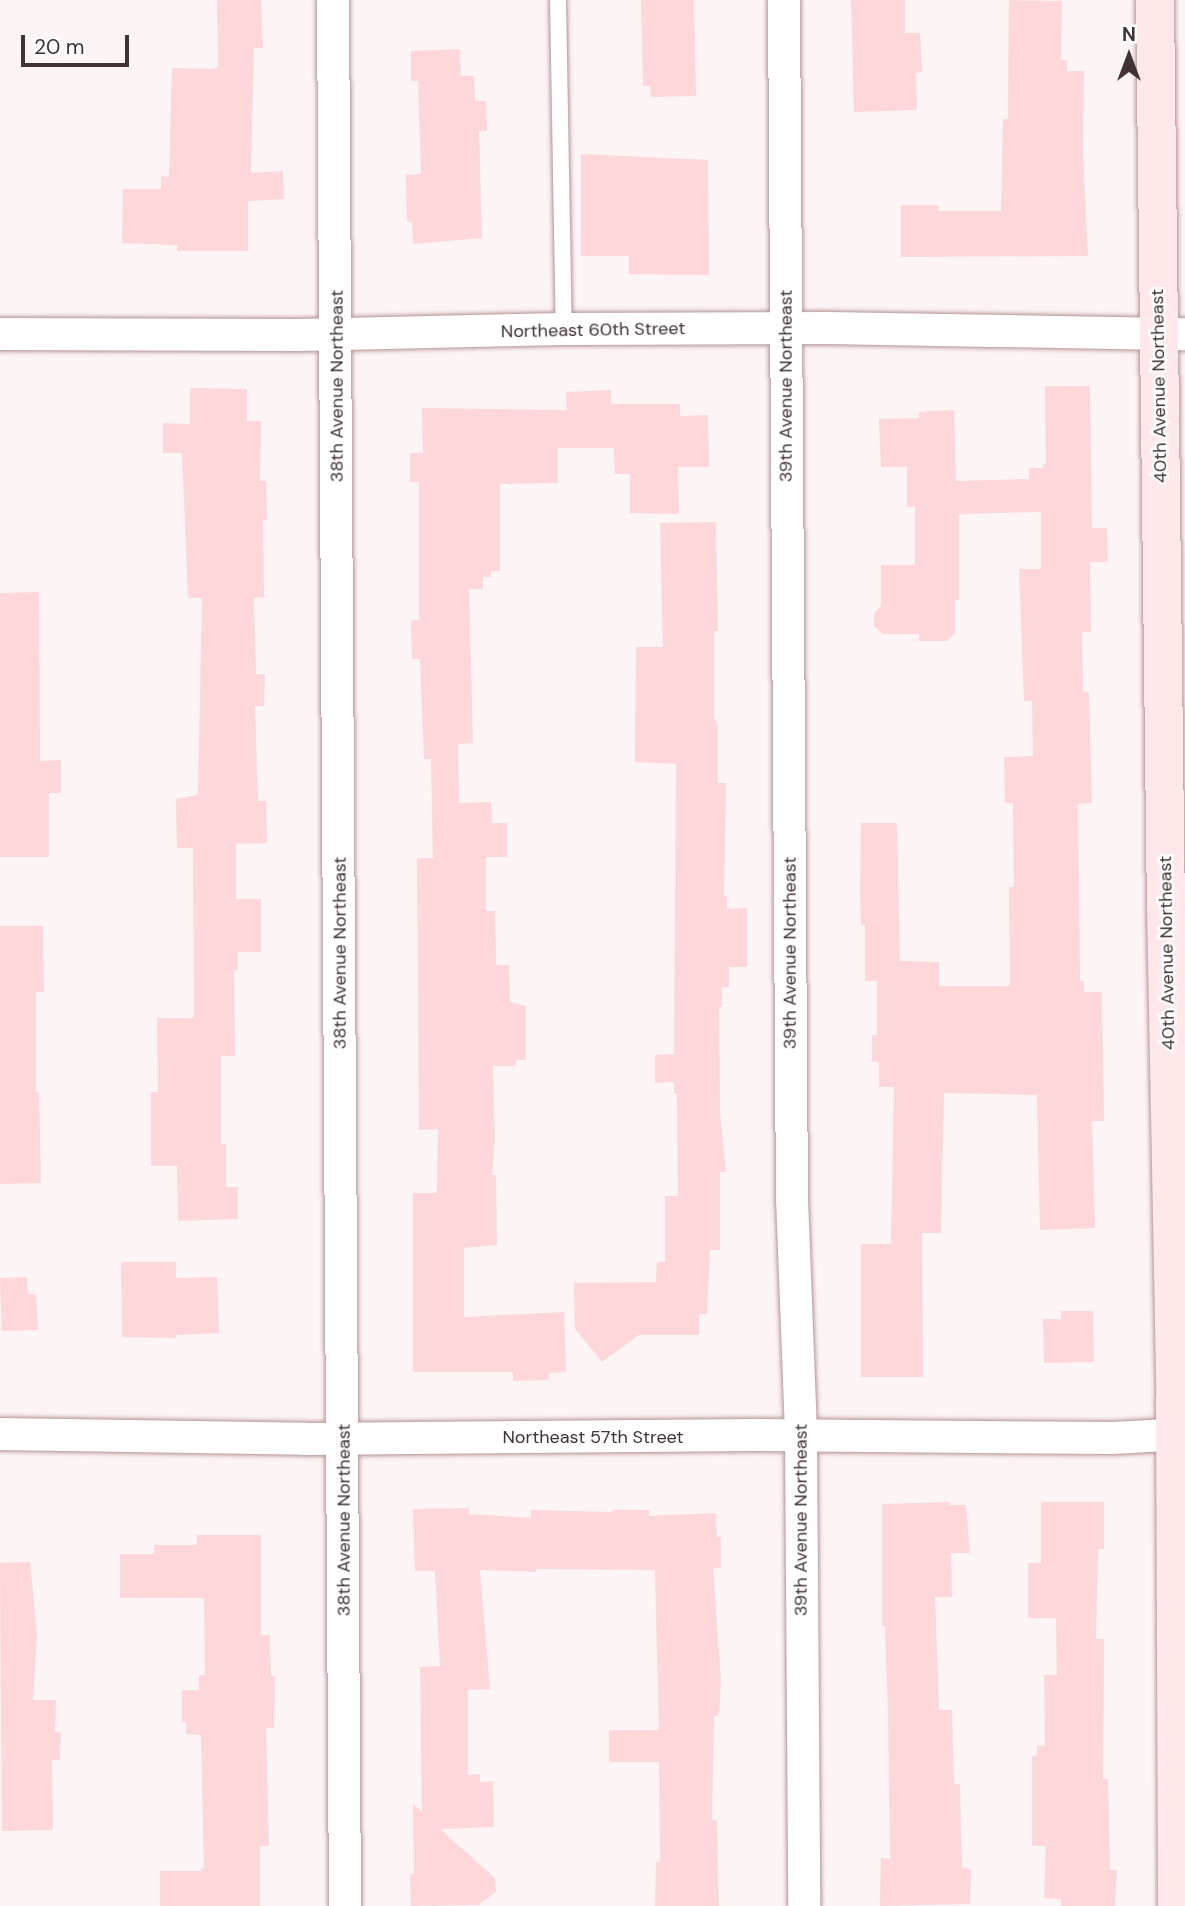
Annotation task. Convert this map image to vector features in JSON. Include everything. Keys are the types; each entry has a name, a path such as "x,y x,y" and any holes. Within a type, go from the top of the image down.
{"street":[{"name":"38th Avenue Northeast","path":"332,0 337,335 345,1906"},
{"name":"39th Avenue Northeast","path":"784,0 792,1198 801,1435 804,1906"},
{"name":"40th Avenue Northeast","path":"1155,0 1172,334 1180,1435 1177,1906"},
{"name":"Northeast 60th Street","path":"0,334 337,335 564,329 786,328 1172,334"},
{"name":"Northeast 57th Street","path":"0,1434 344,1438 1180,1435"}],"lane":[{"path":"558,0 564,329"}],"building":[{"path":"217,0 261,0 263,48 254,48 251,173 283,171 284,199 248,201 248,251 177,251 178,245 122,243 123,189 161,189 161,176 169,177 172,68 215,69 218,66"},
{"path":"641,0 694,0 696,96 651,97 650,86 643,86"},
{"path":"851,0 905,0 905,33 920,33 922,72 916,73 917,110 854,112"},
{"path":"1009,0 1062,1 1061,60 1067,60 1067,71 1084,71 1083,151 1088,256 901,257 901,205 938,205 938,211 1001,211 1003,119 1008,119"},
{"path":"460,49 461,76 474,76 475,101 486,101 487,131 479,131 482,238 413,244 412,222 407,222 406,175 421,174 418,81 411,81 411,51"},
{"path":"581,154 708,160 709,275 629,274 629,256 581,256"},
{"path":"1045,386 1090,386 1092,528 1107,528 1108,562 1090,562 1091,632 1082,632 1083,692 1089,692 1092,803 1078,804 1080,981 1084,981 1084,992 1102,992 1104,1121 1092,1121 1095,1228 1040,1230 1037,1095 944,1093 941,1233 922,1233 923,1377 861,1377 861,1244 891,1244 894,1087 879,1087 879,1062 872,1062 872,1035 877,1035 877,981 865,981 865,925 861,925 860,890 861,823 897,823 900,961 939,962 939,986 1010,986 1009,887 1014,887 1013,803 1005,803 1004,757 1033,756 1032,701 1024,701 1019,569 1041,569 1041,512 959,514 959,600 955,600 955,632 948,641 919,641 919,634 883,634 874,626 874,613 881,606 881,565 915,565 915,506 907,507 907,467 881,467 879,419 919,418 919,412 954,410 956,481 1029,479 1029,468 1043,468 1043,464 1046,464"},
{"path":"190,388 247,389 247,421 261,421 260,481 266,481 267,520 263,520 264,597 254,598 256,674 265,674 264,706 255,706 258,801 266,801 267,843 236,844 236,899 261,899 261,952 238,952 238,970 234,970 235,1056 221,1056 221,1144 226,1144 226,1187 238,1187 238,1219 178,1221 177,1166 151,1166 151,1092 158,1092 157,1018 194,1018 193,848 177,848 176,799 198,795 202,598 188,598 182,453 163,453 163,423 190,424"},
{"path":"611,390 611,404 680,404 680,416 708,415 709,467 678,467 679,514 630,513 630,474 615,474 614,448 558,448 558,483 500,484 500,571 491,571 491,577 483,577 483,589 469,589 473,743 458,744 459,803 491,802 492,823 507,823 507,857 486,857 486,911 495,911 496,965 509,965 510,1002 526,1006 526,1060 516,1060 516,1066 493,1066 495,1138 492,1175 496,1175 497,1245 464,1248 464,1317 564,1312 566,1372 549,1373 549,1380 513,1381 513,1372 413,1372 413,1193 437,1193 438,1129 419,1130 417,858 433,858 431,759 424,759 420,659 412,659 411,620 419,620 419,482 410,482 410,453 423,453 422,408 567,410 566,392"},
{"path":"716,522 718,631 714,631 714,717 718,727 718,783 726,783 724,896 727,896 727,909 747,908 747,967 729,967 729,987 722,987 722,1007 719,1007 720,1113 726,1172 720,1172 720,1250 710,1250 707,1314 699,1314 699,1335 639,1335 602,1362 575,1329 574,1283 656,1282 657,1262 665,1262 665,1196 678,1196 677,1094 674,1094 674,1082 655,1083 655,1055 674,1054 676,764 635,762 636,647 663,647 660,523"},
{"path":"39,592 40,761 61,760 61,793 49,793 49,857 0,857 0,593"},
{"path":"0,926 43,926 44,992 36,992 36,1092 39,1092 41,1183 0,1184"},
{"path":"121,1262 176,1262 176,1278 217,1277 219,1333 176,1335 176,1338 122,1337"},
{"path":"27,1277 28,1294 36,1294 38,1330 2,1331 0,1278"},
{"path":"1061,1311 1093,1311 1094,1362 1044,1363 1043,1319 1061,1319"},
{"path":"950,1502 950,1505 966,1505 970,1553 951,1553 952,1597 935,1597 939,1710 952,1710 954,1784 960,1784 962,1868 971,1869 970,1904 880,1906 881,1858 890,1859 888,1713 885,1626 882,1626 882,1504"},
{"path":"1041,1502 1104,1502 1104,1549 1098,1549 1096,1639 1104,1639 1103,1779 1108,1779 1110,1870 1117,1870 1115,1906 1061,1906 1061,1899 1044,1898 1046,1846 1032,1846 1032,1756 1037,1756 1037,1746 1045,1746 1044,1675 1057,1675 1056,1618 1028,1618 1028,1563 1041,1563"},
{"path":"469,1508 469,1514 531,1518 531,1510 649,1510 649,1516 716,1513 717,1537 721,1537 721,1568 713,1568 721,1681 719,1716 714,1716 712,1820 717,1820 719,1906 655,1906 656,1862 660,1862 659,1762 609,1762 609,1730 659,1730 655,1570 536,1569 536,1572 480,1570 490,1689 468,1690 468,1775 480,1774 480,1782 493,1781 494,1827 440,1829 495,1878 496,1892 478,1905 411,1906 410,1874 414,1874 413,1804 422,1812 420,1667 440,1666 435,1571 415,1571 413,1509"},
{"path":"197,1535 261,1535 261,1635 270,1635 271,1676 275,1676 274,1728 266,1728 269,1846 260,1846 260,1906 160,1906 160,1871 201,1871 201,1868 204,1868 201,1735 186,1734 186,1722 182,1722 182,1690 199,1690 199,1675 205,1675 204,1598 120,1598 120,1554 154,1554 154,1545 197,1545"},
{"path":"30,1562 37,1634 33,1700 56,1700 55,1732 61,1732 60,1760 52,1760 53,1830 2,1831 0,1563"}]}
